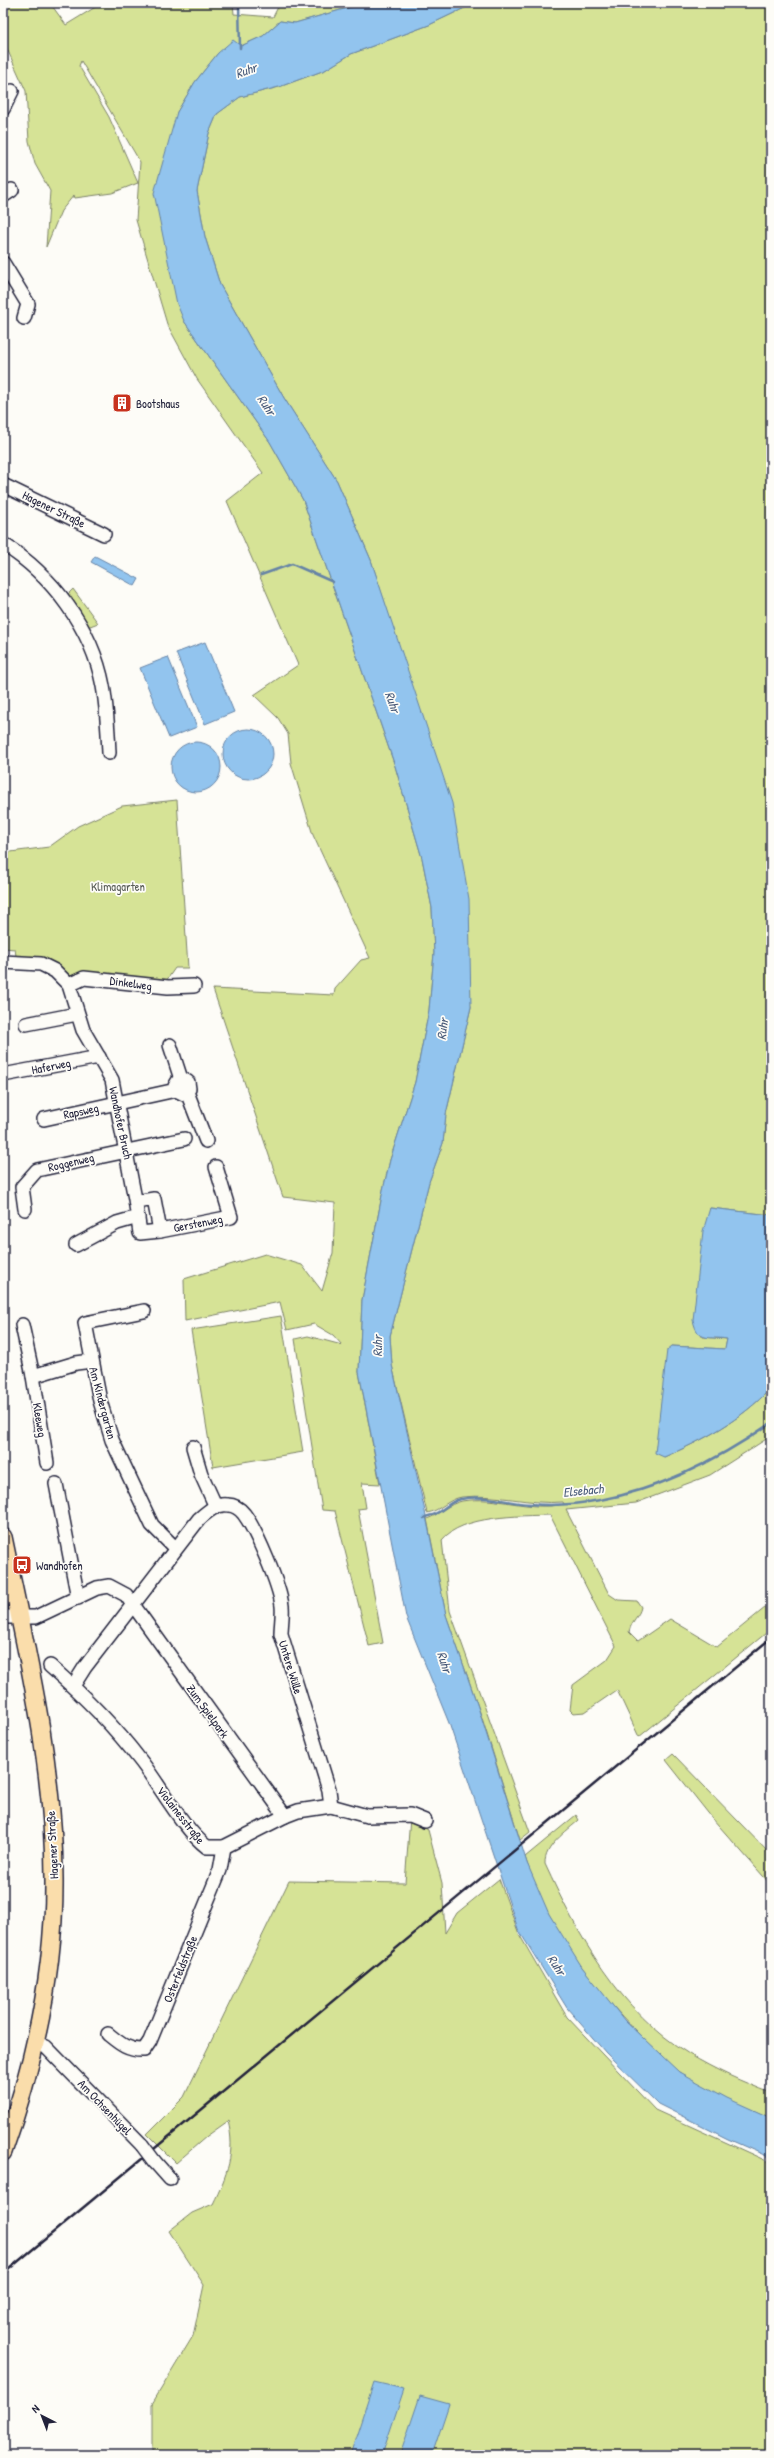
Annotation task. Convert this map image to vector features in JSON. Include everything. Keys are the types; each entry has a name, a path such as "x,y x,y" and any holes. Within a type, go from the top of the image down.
{"main road":[{"name":"Hagener Straße","path":"3,1537 11,1617 41,1729 54,1844 53,1921 35,2042 15,2117 3,2152"}],"street":[{"path":"3,109 12,91"},
{"path":"3,263 28,304 24,318"},
{"name":"Hagener Straße","path":"3,485 104,534"},
{"path":"3,544 43,576 84,630 103,685 109,753"},
{"name":"Wandhofer Bruch","path":"3,962 40,964 56,971 69,985 83,1030 112,1080 118,1103 140,1233 160,1231"},
{"name":"Dinkelweg","path":"69,985 84,978 168,987 194,986"},
{"path":"26,1024 77,1014"},
{"path":"170,1045 181,1087 206,1141"},
{"name":"Haferweg","path":"3,1075 99,1057"},
{"name":"Rapsweg","path":"44,1119 118,1103 181,1087"},
{"name":"Roggenweg","path":"25,1208 22,1187 37,1170 125,1150 184,1139"},
{"name":"Gerstenweg","path":"160,1231 231,1216 216,1167"},
{"path":"135,1200 142,1201 154,1199 160,1231"},
{"path":"76,1245 117,1223 138,1217"},
{"name":"Am Kindergarten","path":"144,1311 85,1323 100,1401 112,1440 152,1525 175,1548"},
{"name":"Kleeweg","path":"22,1325 33,1376 47,1463"},
{"path":"33,1376 76,1363 92,1362"},
{"path":"73,1686 175,1548 199,1519 216,1507 201,1474 193,1447"},
{"path":"56,1484 78,1598"},
{"name":"Untere Wülle","path":"216,1507 229,1505 243,1513 255,1533 278,1591 282,1607 281,1634 329,1790 331,1806"},
{"path":"11,1617 36,1617 97,1588 109,1586 126,1595 132,1605"},
{"name":"Zum Spielpark","path":"132,1605 285,1816"},
{"name":"Violainesstraße","path":"50,1666 73,1686 140,1760 203,1844 211,1848 224,1848"},
{"path":"224,1848 285,1816 298,1811 331,1806 368,1816 410,1814 425,1821"},
{"name":"Osterfeldstraße","path":"108,2034 122,2046 136,2050 144,2050 150,2041 220,1870 224,1848"},
{"name":"Am Ochsenhügel","path":"35,2042 46,2046 142,2145 170,2179"}],"green space":[{"path":"3,3 50,3 66,25 102,3 233,3 234,14 273,17 279,5 275,3 365,3 295,23 280,21 263,36 241,46 218,53 195,82 177,112 184,321 270,442 303,500 395,766 422,858 432,908 434,953 429,1010 415,1082 390,1160 383,1190 362,1300 359,1372 380,1484 362,1483 366,1508 358,1509 383,1643 369,1646 335,1511 322,1510 295,1339 308,1336 342,1345 333,1335 314,1324 287,1330 280,1302 185,1321 184,1279 265,1254 302,1265 322,1291 333,1253 335,1203 283,1197 213,989 334,995 335,989 361,960 370,958 313,835 291,763 288,734 278,718 254,695 298,665 227,501 263,473 197,379 167,324 136,220 140,162 81,61 79,66 109,117 138,183 112,193 75,198 74,195 61,211 46,247 50,191 35,164 29,141 26,91 3,40"},
{"path":"475,3 771,3 771,1215 710,1208 702,1337 727,1339 725,1349 672,1346 664,1457 708,1436 735,1419 771,1388 771,1436 710,1475 636,1503 566,1510 609,1594 618,1600 637,1601 641,1607 629,1632 638,1641 670,1619 717,1647 771,1603 771,1629 639,1737 617,1690 585,1712 573,1713 570,1710 573,1685 607,1660 616,1646 550,1515 492,1518 477,1521 451,1532 442,1540 450,1611 530,1832 520,1840 482,1718 446,1615 427,1519 452,1504 462,1501 488,1500 538,1506 564,1504 563,1502 538,1502 475,1496 457,1498 432,1512 427,1513 392,1365 390,1336 429,1182 443,1143 446,1114 471,1007 395,635 371,560 337,481 284,398 220,285 205,237 197,191 209,133 217,114 240,97 279,87 325,70 351,54 429,25"},
{"path":"73,589 98,623 85,628 64,598"},
{"name":"Klimagarten","path":"177,800 188,968 175,968 164,984 71,978 40,957 16,956 15,949 3,948 3,853 49,847 78,826 122,806"},
{"path":"281,1316 303,1452 213,1467 191,1330"},
{"path":"673,1754 771,1855 771,1885 712,1818 666,1760"},
{"path":"576,1815 579,1820 552,1845 548,1851 545,1864 572,1918 603,1970 621,1994 664,2036 689,2054 709,2065 771,2093 771,2118 711,2091 679,2072 612,2006 576,1960 547,1910 525,1857"},
{"path":"410,1818 428,1830 442,1883 445,1933 457,1913 499,1879 519,1934 567,2017 655,2110 771,2163 771,2455 152,2455 152,2404 193,2336 204,2285 169,2231 192,2213 213,2204 229,2164 231,2143 228,2121 207,2136 176,2163 147,2134 184,2097 289,1881 405,1883"}],"water":[{"name":"Ruhr","path":"365,3 475,3 429,25 351,54 325,70 279,87 240,97 217,114 209,133 197,191 205,237 220,285 284,398 337,481 371,560 452,803 469,899 471,1007 446,1114 443,1143 429,1182 390,1336 392,1365 426,1516 446,1615 478,1707 527,1863 549,1914 582,1967 625,2021 679,2072 727,2098 771,2118 771,2158 728,2139 658,2104 606,2053 567,2008 518,1929 449,1723 406,1617 359,1372 362,1300 383,1190 390,1160 415,1082 429,1010 434,953 432,908 422,858 395,766 303,500 270,442 184,321 177,304 154,193 177,112 195,82 218,53 233,40 241,46 263,36 280,21 295,23"},
{"path":"95,556 139,579 135,586 91,562"},
{"path":"205,642 234,712 205,724 176,653"},
{"path":"168,657 197,727 169,738 140,668"},
{"path":"243,729 253,729 266,736 273,749 273,759 266,772 253,779 243,779 234,775 227,768 223,759 223,749 227,740 234,733"},
{"path":"191,742 201,742 214,749 221,762 221,772 214,785 201,792 191,792 182,788 175,781 171,772 171,762 175,753 182,746"},
{"path":"710,1208 771,1215 771,1388 735,1419 708,1436 664,1457 655,1453 667,1350 672,1346 725,1349 727,1339 710,1338 701,1335 695,1327 693,1320 703,1231"},
{"path":"374,2382 404,2389 382,2455 350,2455"},
{"path":"420,2396 449,2404 432,2455 400,2455"}],"waterway":[{"path":"239,3 240,48"},
{"path":"261,575 292,564 333,582"},
{"name":"Elsebach","path":"424,1518 426,1516 434,1515 450,1504 461,1499 487,1498 538,1505 556,1505 574,1504 623,1495 668,1480 711,1460 771,1423"}],"railway":[{"path":"3,2274 771,1638"}],"place":[{"name":"Bootshaus","path":"122,403"},
{"name":"Wandhofen","path":"22,1565"}]}
